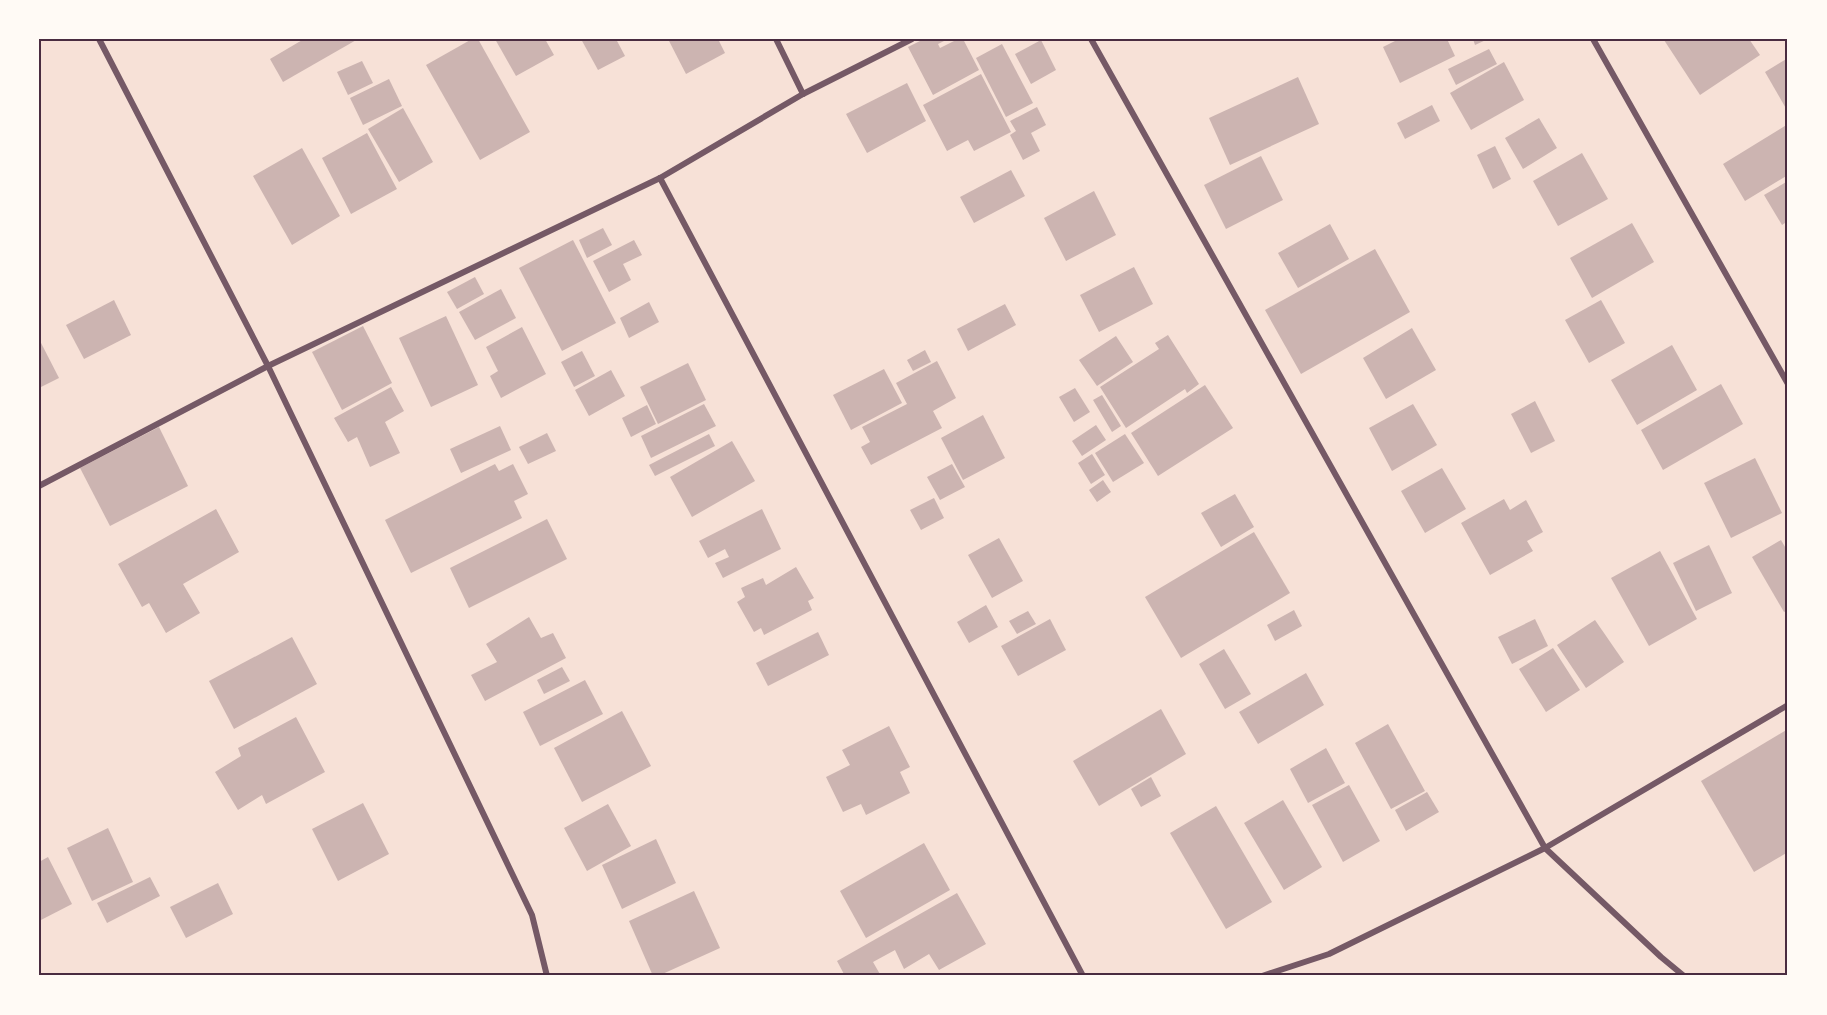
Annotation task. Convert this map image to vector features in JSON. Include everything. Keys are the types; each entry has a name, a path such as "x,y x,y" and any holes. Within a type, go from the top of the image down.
{"street":[{"path":"99,39 268,366 532,915 547,976"},
{"path":"776,39 803,94"},
{"path":"39,486 268,366 660,178 803,94 912,39"},
{"path":"1091,39 1545,848 1684,976"},
{"path":"1593,39 1788,384"},
{"path":"660,178 1083,976"},
{"path":"1262,976 1329,954 1545,848 1788,705"}],"building":[{"path":"304,39 358,39 283,82 270,59"},
{"path":"472,39 478,39 530,132 480,160 426,65"},
{"path":"495,39 545,39 554,55 516,76"},
{"path":"581,39 616,39 625,56 598,70"},
{"path":"668,39 718,39 725,53 686,74"},
{"path":"924,39 948,39 938,44 940,48 958,39 963,39 979,70 933,95 908,47"},
{"path":"1399,39 1447,39 1455,56 1400,83 1383,47"},
{"path":"1473,39 1488,39 1475,45"},
{"path":"1665,39 1749,39 1760,55 1700,95"},
{"path":"1041,40 1056,70 1031,84 1015,54"},
{"path":"1002,44 1033,103 1006,117 976,58"},
{"path":"1489,49 1497,64 1456,85 1448,69"},
{"path":"1788,58 1788,112 1765,72"},
{"path":"362,61 373,83 348,95 337,72"},
{"path":"1504,62 1524,100 1471,130 1450,93"},
{"path":"981,74 1011,132 974,151 968,140 947,151 923,105"},
{"path":"1298,77 1319,124 1230,165 1209,118"},
{"path":"389,79 402,106 363,125 350,98"},
{"path":"907,83 926,121 867,153 846,114"},
{"path":"1432,105 1440,121 1405,139 1397,123"},
{"path":"1037,107 1046,125 1031,133 1040,151 1023,160 1010,135 1016,131 1010,121"},
{"path":"403,108 433,162 399,182 368,129"},
{"path":"1539,118 1557,148 1523,169 1505,138"},
{"path":"1788,124 1788,175 1745,201 1723,164"},
{"path":"367,133 397,189 351,214 322,158"},
{"path":"1495,146 1511,179 1493,189 1477,155"},
{"path":"302,148 340,216 292,245 253,176"},
{"path":"1582,153 1608,199 1558,226 1533,181"},
{"path":"1261,156 1283,200 1226,229 1204,185"},
{"path":"1011,170 1025,196 974,223 960,197"},
{"path":"1788,181 1788,221 1782,225 1764,195"},
{"path":"1094,191 1116,235 1066,261 1044,218"},
{"path":"1632,223 1654,262 1592,298 1570,258"},
{"path":"1330,224 1349,259 1298,288 1278,253"},
{"path":"603,228 612,245 587,258 579,240"},
{"path":"573,240 616,323 562,351 519,268"},
{"path":"634,240 642,255 623,264 631,280 609,292 593,261"},
{"path":"1375,249 1410,312 1301,374 1265,310"},
{"path":"1134,267 1153,304 1099,332 1080,295"},
{"path":"475,277 484,294 457,309 447,292"},
{"path":"501,289 516,318 475,340 459,312"},
{"path":"114,300 131,335 84,359 66,325"},
{"path":"1601,300 1625,343 1589,363 1565,320"},
{"path":"649,302 659,322 629,338 620,318"},
{"path":"1005,304 1016,325 968,351 957,329"},
{"path":"446,316 478,385 431,407 399,338"},
{"path":"363,326 392,383 342,410 312,352"},
{"path":"522,327 546,374 501,398 490,376 498,371 486,347"},
{"path":"1412,328 1436,370 1386,399 1363,358"},
{"path":"1168,335 1199,384 1187,393 1185,389 1126,428 1100,387 1159,349 1155,343"},
{"path":"1116,336 1133,362 1097,386 1079,360"},
{"path":"39,339 59,378 39,388"},
{"path":"1672,345 1697,390 1637,425 1611,380"},
{"path":"925,350 931,362 913,371 907,360"},
{"path":"582,351 595,376 574,387 561,362"},
{"path":"937,361 956,398 933,411 942,428 871,465 861,447 870,442 862,427 907,404 896,383"},
{"path":"688,363 706,400 658,424 640,387"},
{"path":"884,369 902,403 851,430 833,395"},
{"path":"611,370 625,396 589,416 575,390"},
{"path":"1721,384 1743,424 1663,470 1641,430"},
{"path":"1205,385 1233,428 1158,476 1131,433"},
{"path":"391,387 404,411 385,422 400,453 370,467 357,437 348,442 334,418"},
{"path":"1075,388 1090,412 1074,422 1059,397"},
{"path":"1102,395 1121,426 1112,432 1093,400"},
{"path":"1535,401 1555,441 1531,453 1511,414"},
{"path":"704,404 716,426 651,458 641,436"},
{"path":"1413,404 1437,445 1392,471 1369,428"},
{"path":"647,405 656,424 631,437 622,418"},
{"path":"983,415 1005,458 963,480 941,438"},
{"path":"1096,425 1106,440 1082,456 1072,441"},
{"path":"500,426 511,450 461,473 450,449"},
{"path":"159,427 188,486 110,526 80,468"},
{"path":"547,433 556,451 528,464 519,447"},
{"path":"709,434 715,446 655,476 649,465"},
{"path":"1125,434 1144,463 1113,482 1095,453"},
{"path":"732,441 755,481 692,517 670,477"},
{"path":"1092,454 1105,475 1091,484 1078,463"},
{"path":"1755,458 1782,513 1731,538 1704,483"},
{"path":"495,464 499,471 513,464 528,494 514,501 522,518 411,573 385,520"},
{"path":"952,464 965,487 940,500 927,477"},
{"path":"1442,468 1466,509 1425,533 1401,491"},
{"path":"1103,480 1111,492 1097,502 1089,490"},
{"path":"1235,494 1254,527 1221,547 1201,513"},
{"path":"934,498 944,518 921,530 910,510"},
{"path":"1504,499 1510,510 1526,500 1543,532 1527,541 1533,551 1490,575 1461,523"},
{"path":"216,509 239,552 183,584 200,613 166,633 149,603 142,607 118,564"},
{"path":"762,509 781,549 723,578 715,563 729,557 725,549 708,558 699,541"},
{"path":"547,519 567,559 469,608 450,568"},
{"path":"1254,532 1290,593 1181,658 1145,597"},
{"path":"999,538 1023,581 992,598 968,555"},
{"path":"1781,540 1788,552 1788,610 1784,612 1752,557"},
{"path":"1709,545 1732,593 1696,611 1673,563"},
{"path":"1660,551 1697,619 1649,646 1611,578"},
{"path":"796,567 814,598 808,601 812,610 764,635 761,628 754,632 737,602 745,597 741,588 763,578 766,585"},
{"path":"986,605 998,627 969,643 957,622"},
{"path":"1294,610 1302,626 1275,641 1267,625"},
{"path":"1028,611 1036,624 1017,634 1009,621"},
{"path":"529,617 541,638 553,633 566,658 485,701 471,675 497,662 486,644"},
{"path":"1050,619 1066,650 1018,676 1001,646"},
{"path":"1535,619 1548,646 1512,664 1498,637"},
{"path":"1595,620 1624,662 1586,688 1557,645"},
{"path":"818,632 829,655 768,686 756,663"},
{"path":"292,637 317,684 234,729 209,681"},
{"path":"1553,648 1580,690 1546,712 1519,669"},
{"path":"1224,649 1251,694 1225,709 1199,664"},
{"path":"562,667 570,681 544,694 537,680"},
{"path":"1306,673 1324,705 1258,744 1239,712"},
{"path":"585,680 603,714 540,746 523,712"},
{"path":"1161,709 1186,754 1099,806 1073,761"},
{"path":"622,711 651,766 582,802 554,748"},
{"path":"296,717 325,772 266,804 262,795 238,810 215,772 241,756 238,748"},
{"path":"1388,724 1425,791 1391,809 1355,743"},
{"path":"889,726 910,767 900,772 910,793 866,815 861,804 843,812 826,777 850,765 842,750"},
{"path":"1788,729 1788,852 1754,872 1701,781"},
{"path":"1326,748 1345,783 1308,803 1290,769"},
{"path":"1151,777 1161,796 1141,807 1131,789"},
{"path":"1349,785 1380,841 1343,862 1312,805"},
{"path":"1427,792 1439,812 1406,831 1395,810"},
{"path":"1283,800 1322,867 1284,890 1244,823"},
{"path":"363,803 389,854 338,881 312,829"},
{"path":"608,804 631,846 587,871 564,828"},
{"path":"1216,806 1272,902 1226,929 1170,833"},
{"path":"108,828 133,882 92,901 67,848"},
{"path":"656,839 676,883 622,909 602,865"},
{"path":"924,843 950,890 866,938 840,891"},
{"path":"48,857 72,904 39,921 39,862"},
{"path":"150,877 160,896 107,923 97,903"},
{"path":"218,883 233,914 186,938 170,907"},
{"path":"694,891 720,948 658,976 653,976 629,921"},
{"path":"957,893 986,944 939,970 929,954 904,969 895,950 873,962 881,976 845,976 837,961"}]}
